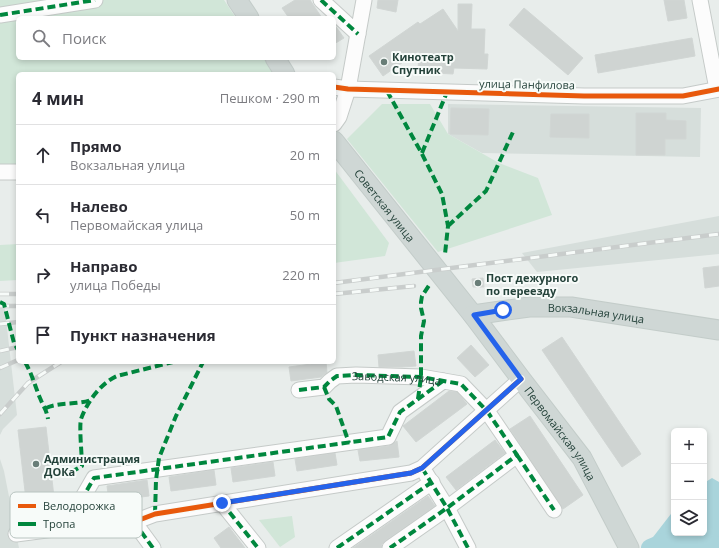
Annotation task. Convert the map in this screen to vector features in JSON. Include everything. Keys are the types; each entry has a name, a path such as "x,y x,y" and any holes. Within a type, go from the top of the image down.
{"main road":[{"path":"237,0 248,16"},
{"path":"276,60 284,72"},
{"name":"Советская улица","path":"336,144 436,270"},
{"name":"Первомайская улица","path":"436,270 474,315 582,458 629,548"},
{"name":"Вокзальная улица","path":"474,315 529,307 571,307 719,330"}],"street":[{"path":"0,15 95,0"},
{"path":"321,0 358,34"},
{"path":"336,121 339,117 341,88 358,34 364,0"},
{"path":"700,0 718,89"},
{"name":"улица Панфилова","path":"341,88 584,96 683,96 718,89"},
{"path":"0,172 16,172"},
{"name":"Заводская улица","path":"299,390 324,387 337,376 356,375 421,377 461,384 487,411 554,510"},
{"path":"418,399 421,377"},
{"path":"142,519 154,514 411,473 422,468 521,379"},
{"path":"86,492 94,478 388,437 400,412 443,381"},
{"path":"390,548 447,508 517,455"},
{"path":"422,468 447,508 468,548"},
{"path":"337,548 432,482"},
{"path":"222,503 258,548"},
{"path":"142,533 153,548"}],"shaded area":[{"path":"448,104 701,108 700,157 482,153 448,134"},
{"path":"719,216 719,254 537,272 522,253"},
{"path":"0,302 4,302 17,415 3,429 0,435"},
{"path":"0,459 10,502 10,538 17,538 19,548 0,548"}],"green space":[{"path":"0,0 224,0 235,16 16,16 16,60 265,60 274,72 16,72 16,171 0,172"},
{"path":"382,104 430,104 448,134 499,163 538,178 552,215 438,252 347,139"},
{"path":"336,172 389,243 385,256 336,263"},
{"path":"16,244 16,280 0,281 0,245"},
{"path":"292,516 295,537 280,547 259,520"}],"water":[{"path":"712,478 719,482 719,548 654,548 650,541 671,514 671,536 707,536 707,481"}],"building":[{"path":"295,0 310,0 321,16 288,16 282,8"},
{"path":"378,0 398,0 396,12 377,8"},
{"path":"664,0 684,0 687,18 668,21"},
{"path":"458,4 472,4 471,29 485,29 484,54 488,54 487,69 454,68 453,74 418,72 419,51 383,76 369,56 418,22 420,24 443,9 458,31"},
{"path":"524,8 583,58 568,75 509,25"},
{"path":"336,27 344,38 336,43"},
{"path":"692,38 695,56 598,73 595,55"},
{"path":"451,108 489,109 488,135 450,134"},
{"path":"636,113 666,113 666,120 686,121 686,139 665,139 665,155 636,155"},
{"path":"551,114 589,114 589,138 550,137"},
{"path":"719,266 719,286 705,288 703,268"},
{"name":"Пост дежурного по переезду","path":"483,278 484,287 473,287 472,279"},
{"path":"562,337 641,454 622,467 542,350"},
{"path":"471,345 489,365 475,377 457,358"},
{"path":"414,351 416,366 379,367 378,355"},
{"path":"311,364 326,364 327,372 321,377 291,381 289,367"},
{"path":"449,391 457,392 467,404 416,442 403,426"},
{"path":"530,416 583,495 563,509 510,429"},
{"name":"Администрацмя ДОКа","path":"46,427 53,492 25,492 18,430"},
{"path":"495,440 505,453 456,490 446,477"},
{"path":"397,441 399,457 360,461 358,450 389,446"},
{"path":"335,453 337,465 297,471 295,459"},
{"path":"273,462 275,476 233,482 231,468"},
{"path":"214,470 216,485 171,491 169,477"},
{"path":"147,480 149,496 142,497 142,492 108,492 107,486"},
{"path":"428,496 435,506 385,541 381,548 353,548"},
{"path":"229,527 245,548 221,548 214,538"}],"waterway":[{"path":"650,548 669,540 719,546"}],"railway":[{"path":"336,283 719,234"},
{"path":"336,294 414,286"},
{"path":"0,294 16,294"},
{"path":"0,306 16,306"},
{"path":"0,324 16,322"},
{"path":"0,351 16,347"},
{"path":"0,368 16,361"},
{"path":"0,414 28,383 58,364"}],"marked path":[{"path":"0,15 95,0"},
{"path":"321,0 358,34"},
{"path":"387,91 421,152 442,194 448,226 445,254"},
{"path":"422,153 447,92"},
{"path":"448,226 486,191 513,132"},
{"path":"418,399 421,377 421,336 424,321 421,302 422,296 430,284"},
{"path":"0,302 4,304 16,346"},
{"path":"26,364 46,410 48,419"},
{"path":"71,472 82,466 80,423 87,406 100,388 105,383 117,376 165,364"},
{"path":"155,514 156,480 159,458 176,416 202,364"},
{"path":"299,390 324,387 337,376 356,375 421,377 461,384 487,411 517,455 447,508 390,548"},
{"path":"86,492 94,478 388,437 400,412 443,381"},
{"path":"324,387 329,399 336,406 349,443"},
{"path":"46,408 91,400"},
{"path":"517,455 554,510"},
{"path":"422,468 447,508 468,548"},
{"path":"337,548 432,482"},
{"path":"222,503 258,548"},
{"path":"142,533 153,548"}],"cycle path":[{"path":"336,87 348,89 584,96 683,96 719,89"},
{"path":"142,519 155,514 411,473 422,468 521,379"}],"place":[{"name":"Кинотеатр Спутник","path":"384,62"},
{"name":"Пост дежурного по переезду","path":"478,283"},
{"name":"Администрацмя ДОКа","path":"36,464"}],"route":[{"path":"222,503 411,473 422,468 521,379 474,315 503,310"}]}
